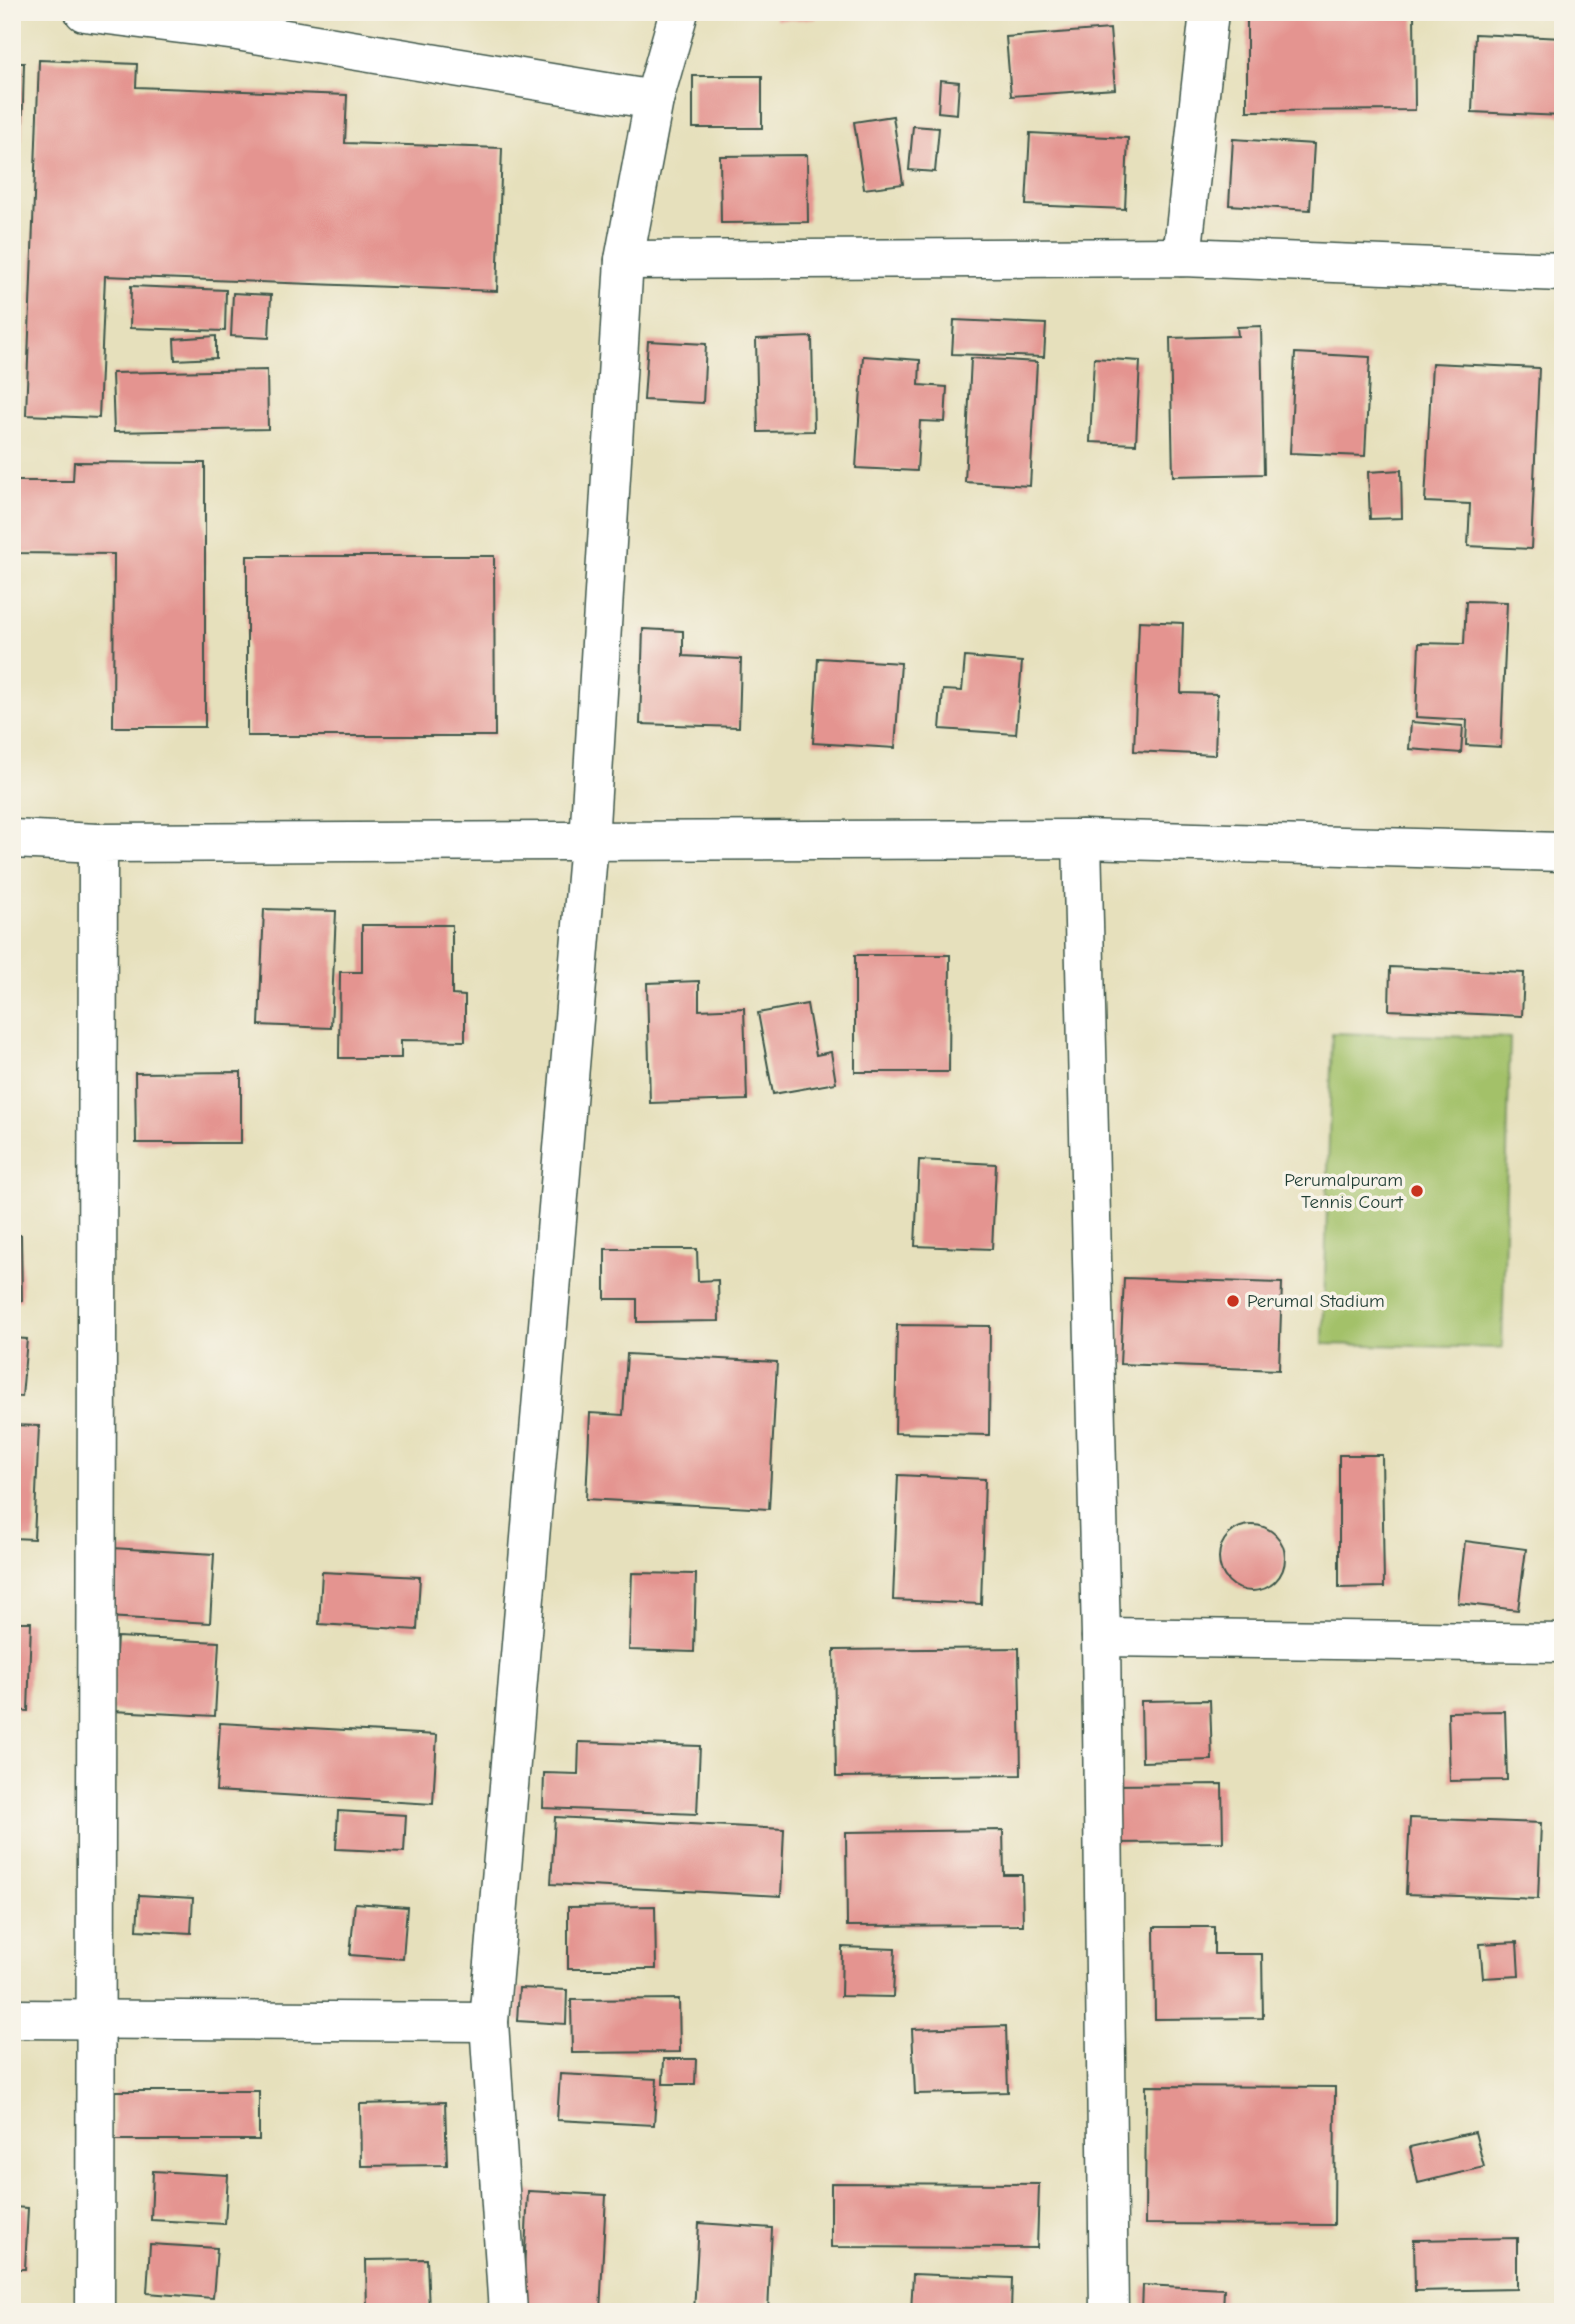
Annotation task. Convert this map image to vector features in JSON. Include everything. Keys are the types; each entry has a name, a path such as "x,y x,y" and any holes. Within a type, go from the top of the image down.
{"street":[{"path":"85,12 238,22 654,100"},
{"path":"508,2312 489,2022 589,842 624,260 654,100 678,12"},
{"path":"1182,257 1209,12"},
{"path":"624,260 1182,257 1563,272"},
{"path":"12,839 98,843 1082,839 1563,852"},
{"path":"1082,839 1101,1637 1110,2312"},
{"path":"95,2312 98,843"},
{"path":"1101,1637 1563,1643"},
{"path":"12,2019 489,2022"}],"green space":[{"name":"Perumalpuram Tennis Court","path":"1332,1033 1510,1038 1502,1348 1323,1344"}],"building":[{"path":"776,12 816,12 816,19 776,20"},
{"path":"1247,12 1414,12 1415,110 1247,111"},
{"path":"1110,29 1115,89 1011,96 1006,37"},
{"path":"1475,34 1563,38 1563,116 1472,112"},
{"path":"39,60 137,64 136,87 347,95 345,143 502,148 497,291 105,276 99,418 26,415"},
{"path":"12,63 24,63 22,141 12,141"},
{"path":"693,76 762,76 762,128 693,128"},
{"path":"940,80 959,82 957,114 938,112"},
{"path":"893,116 903,184 864,189 854,122"},
{"path":"913,126 939,128 935,172 909,170"},
{"path":"1030,133 1128,138 1125,209 1026,205"},
{"path":"1233,139 1314,144 1310,210 1229,205"},
{"path":"12,155 18,155 16,233 12,233"},
{"path":"807,155 808,222 721,223 720,156"},
{"path":"131,286 226,290 225,331 130,328"},
{"path":"233,293 271,295 269,338 231,336"},
{"path":"954,320 1046,324 1044,357 952,354"},
{"path":"1261,326 1264,474 1173,476 1170,338 1238,336 1237,327"},
{"path":"216,336 216,358 175,360 174,339"},
{"path":"812,337 814,431 758,432 756,339"},
{"path":"648,341 706,344 703,403 644,400"},
{"path":"1295,353 1370,357 1365,456 1290,453"},
{"path":"863,356 920,360 919,385 947,387 945,422 920,421 917,471 856,468"},
{"path":"971,358 1037,362 1030,486 965,482"},
{"path":"1094,358 1140,361 1136,444 1090,442"},
{"path":"1432,363 1539,368 1531,549 1468,546 1470,504 1425,502"},
{"path":"267,370 268,429 114,432 112,373"},
{"path":"74,462 205,463 205,727 113,727 114,554 12,553 12,481 73,481"},
{"path":"1401,470 1402,518 1370,519 1368,472"},
{"path":"247,556 494,556 495,736 247,736"},
{"path":"1466,601 1507,602 1501,747 1466,745 1467,720 1416,717 1419,643 1464,644"},
{"path":"1139,621 1183,623 1181,693 1217,694 1215,755 1134,751"},
{"path":"643,629 683,631 683,656 741,659 739,727 640,724"},
{"path":"965,657 1022,662 1016,734 940,729 943,690 962,691"},
{"path":"818,658 901,663 895,748 813,743"},
{"path":"1411,722 1463,726 1461,753 1409,749"},
{"path":"264,909 336,911 331,1028 259,1025"},
{"path":"362,925 452,925 452,995 465,996 465,1041 401,1040 401,1058 339,1058 340,972 362,972"},
{"path":"855,955 950,955 949,1072 855,1072"},
{"path":"1390,967 1524,973 1522,1016 1389,1010"},
{"path":"699,981 699,1010 744,1008 747,1100 650,1103 647,983"},
{"path":"807,1004 816,1055 831,1052 836,1083 773,1094 758,1013"},
{"path":"241,1072 241,1143 136,1143 135,1073"},
{"path":"919,1160 996,1164 992,1249 915,1246"},
{"path":"12,1235 21,1235 22,1301 12,1301"},
{"path":"605,1249 697,1249 698,1281 718,1280 719,1321 637,1322 637,1299 605,1299"},
{"path":"1124,1278 1282,1283 1279,1370 1120,1364"},
{"path":"897,1325 990,1326 989,1435 895,1433"},
{"path":"12,1338 27,1339 22,1397 12,1396"},
{"path":"627,1354 777,1362 769,1509 586,1499 590,1413 623,1415"},
{"path":"12,1425 39,1426 34,1539 12,1538"},
{"path":"1339,1455 1382,1455 1384,1587 1339,1588"},
{"path":"898,1475 985,1479 981,1604 893,1600"},
{"path":"1245,1525 1259,1525 1271,1530 1280,1539 1285,1558 1283,1571 1276,1582 1259,1591 1245,1591 1233,1586 1224,1577 1219,1565 1219,1551 1224,1539 1233,1530"},
{"path":"1465,1541 1526,1549 1518,1610 1458,1603"},
{"path":"112,1548 214,1554 210,1623 107,1617"},
{"path":"322,1572 420,1577 417,1630 319,1624"},
{"path":"632,1573 696,1574 694,1652 629,1650"},
{"path":"12,1622 31,1622 28,1711 12,1710"},
{"path":"117,1637 219,1642 215,1716 112,1711"},
{"path":"1019,1648 1021,1775 836,1777 834,1650"},
{"path":"1210,1700 1212,1760 1142,1762 1141,1701"},
{"path":"1505,1711 1507,1780 1450,1781 1448,1712"},
{"path":"220,1723 437,1735 433,1804 216,1791"},
{"path":"579,1742 700,1746 697,1814 543,1808 544,1773 578,1774"},
{"path":"1222,1784 1223,1842 1110,1843 1110,1785"},
{"path":"338,1811 406,1815 404,1852 336,1849"},
{"path":"555,1817 784,1829 781,1896 551,1884"},
{"path":"1410,1818 1541,1823 1538,1899 1406,1894"},
{"path":"1003,1830 1004,1875 1022,1875 1023,1925 847,1926 846,1832"},
{"path":"139,1895 193,1898 191,1933 137,1930"},
{"path":"355,1903 407,1907 403,1959 350,1955"},
{"path":"655,1906 656,1969 568,1969 568,1907"},
{"path":"1154,1927 1214,1927 1214,1954 1262,1954 1263,2018 1155,2019"},
{"path":"1517,1942 1519,1976 1483,1978 1480,1944"},
{"path":"842,1947 895,1949 893,1997 841,1996"},
{"path":"519,1988 567,1990 566,2024 517,2021"},
{"path":"679,1999 680,2052 572,2053 571,2000"},
{"path":"1006,2026 1008,2092 915,2094 912,2029"},
{"path":"664,2059 696,2059 695,2084 663,2084"},
{"path":"560,2074 657,2079 654,2125 557,2120"},
{"path":"1146,2086 1335,2087 1334,2225 1145,2224"},
{"path":"114,2091 259,2091 259,2140 114,2140"},
{"path":"445,2102 447,2165 361,2166 360,2104"},
{"path":"1475,2132 1484,2167 1418,2183 1410,2147"},
{"path":"153,2171 228,2175 225,2224 151,2220"},
{"path":"831,2183 1039,2184 1037,2248 831,2247"},
{"path":"528,2191 606,2195 600,2312 522,2312"},
{"path":"12,2207 28,2208 25,2269 12,2269"},
{"path":"699,2223 772,2228 768,2312 694,2312"},
{"path":"1517,2238 1517,2289 1415,2291 1414,2240"},
{"path":"150,2244 217,2248 213,2298 147,2293"},
{"path":"427,2259 429,2312 367,2312 366,2260"},
{"path":"913,2274 1012,2278 1011,2312 911,2312"},
{"path":"1143,2285 1224,2289 1223,2312 1142,2312"}],"place":[{"name":"Perumalpuram Tennis Court","path":"1417,1191"},
{"name":"Perumal Stadium","path":"1233,1301"}]}
